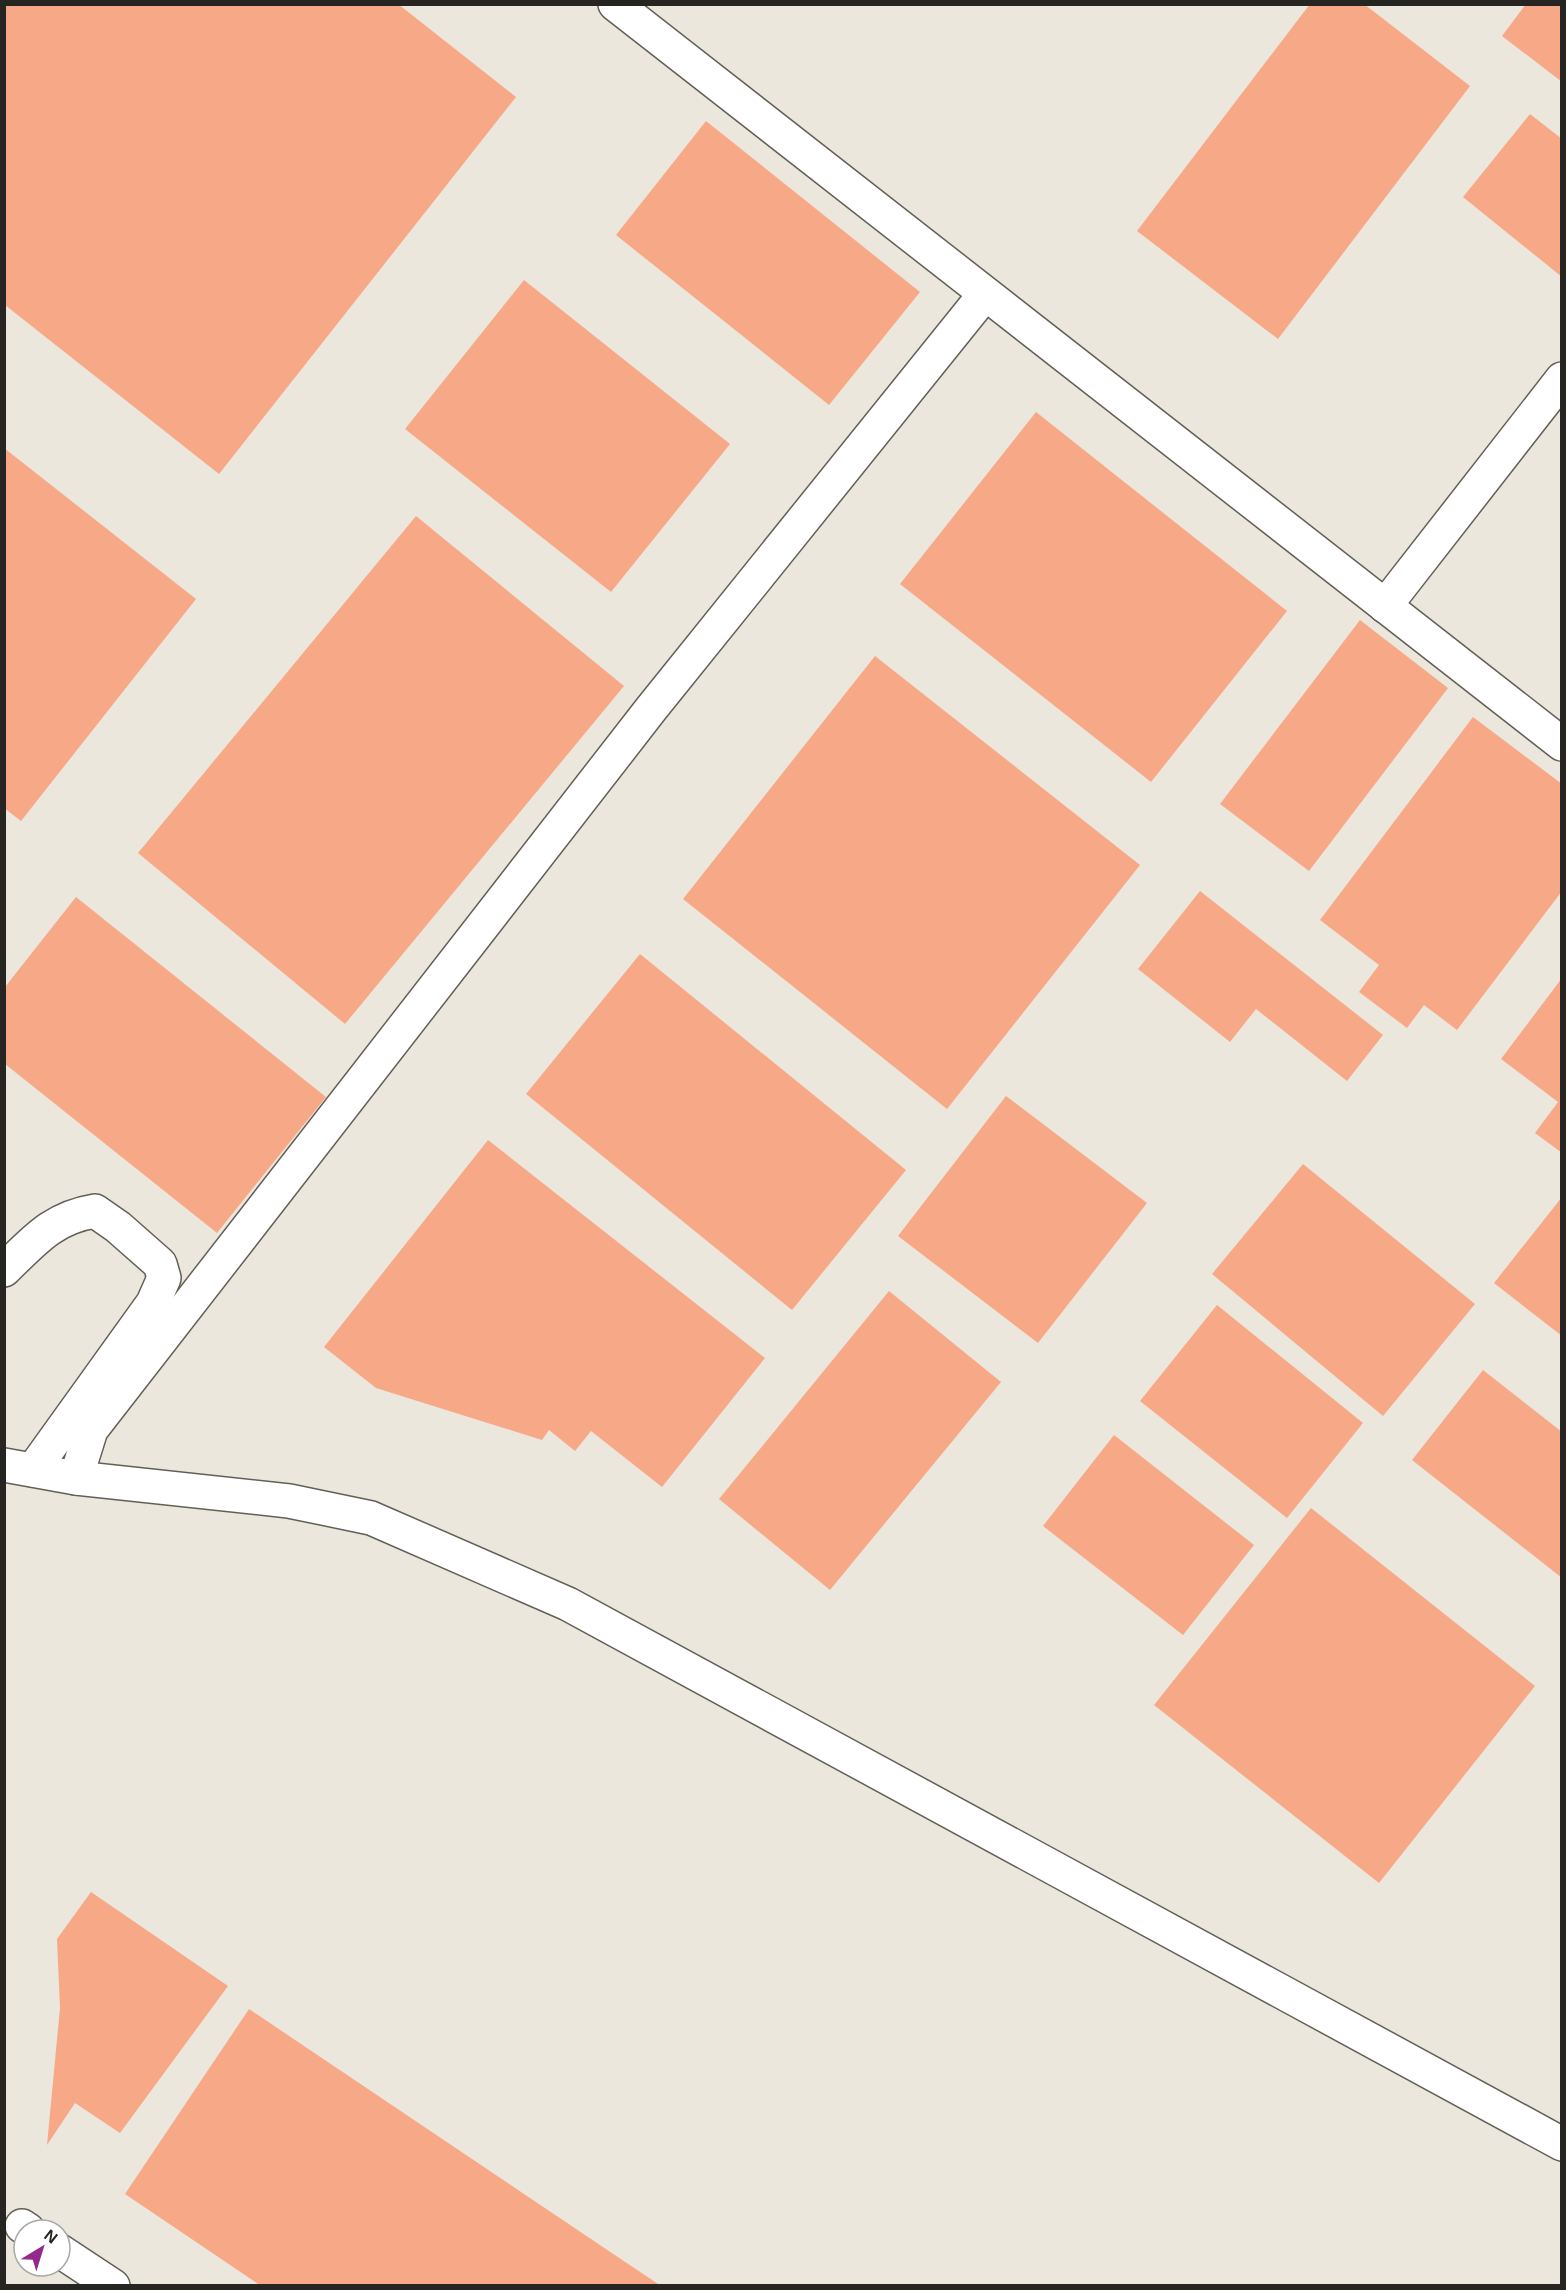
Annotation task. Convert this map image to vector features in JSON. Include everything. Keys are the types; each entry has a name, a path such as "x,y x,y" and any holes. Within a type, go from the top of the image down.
{"street":[{"path":"615,4 1562,744"},
{"path":"76,1478 91,1430 651,710 985,294"},
{"path":"1385,606 1562,379"},
{"path":"4,1270 58,1221 75,1214 95,1211 118,1227 160,1264 164,1278 153,1303 19,1467 76,1478 289,1501 371,1518 568,1604 1562,2145"},
{"path":"72,2259 113,2286"}],"building":[{"path":"5,4 398,4 516,97 219,474 5,305"},
{"path":"1310,4 1364,4 1470,86 1278,339 1137,231"},
{"path":"1526,4 1562,4 1562,82 1502,36"},
{"path":"1530,114 1562,139 1562,277 1463,197"},
{"path":"706,121 920,292 829,405 616,235"},
{"path":"524,280 730,444 611,592 405,429"},
{"path":"1036,412 1287,611 1151,782 900,584"},
{"path":"4,448 196,599 21,821 4,808"},
{"path":"416,516 624,686 345,1024 138,853"},
{"path":"1360,620 1448,688 1309,871 1220,804"},
{"path":"875,656 1140,865 947,1109 683,899"},
{"path":"1473,717 1562,784 1562,891 1457,1030 1424,1005 1407,1028 1359,992 1379,965 1320,920"},
{"path":"1200,891 1383,1035 1347,1081 1256,1009 1230,1042 1138,969"},
{"path":"76,897 326,1097 217,1233 5,1064 5,987"},
{"path":"640,954 906,1170 792,1310 526,1094"},
{"path":"1562,978 1562,1153 1535,1133 1558,1102 1501,1059"},
{"path":"1006,1096 1147,1203 1038,1343 898,1236"},
{"path":"488,1140 765,1358 662,1487 591,1431 575,1451 549,1430 542,1440 376,1388 324,1347"},
{"path":"1303,1164 1475,1304 1383,1416 1212,1274"},
{"path":"1562,1197 1562,1336 1494,1283"},
{"path":"889,1291 1001,1382 830,1590 719,1499"},
{"path":"1217,1305 1363,1423 1287,1518 1140,1401"},
{"path":"1483,1370 1562,1432 1562,1578 1412,1460"},
{"path":"1114,1435 1254,1545 1183,1635 1043,1526"},
{"path":"1311,1508 1535,1686 1379,1883 1154,1705"},
{"path":"91,1892 228,1986 120,2133 75,2103 47,2145 60,2008 57,1939"},
{"path":"249,2009 661,2286 261,2286 125,2194"}]}
